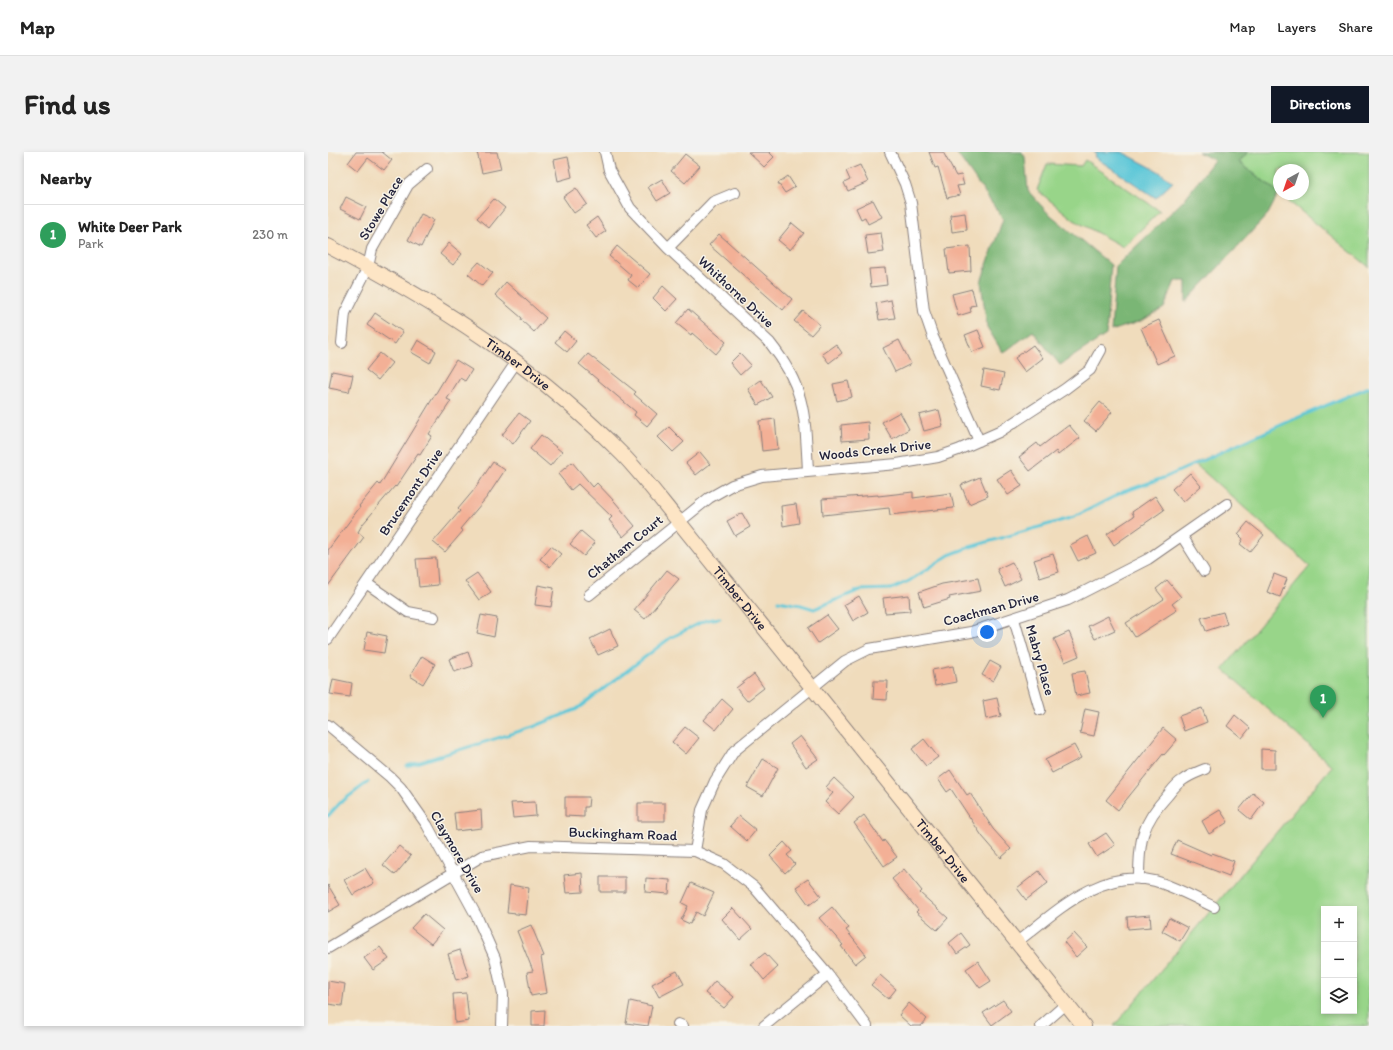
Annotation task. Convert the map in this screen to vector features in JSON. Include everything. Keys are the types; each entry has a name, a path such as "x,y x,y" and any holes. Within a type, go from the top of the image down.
{"main road":[{"name":"Timber Drive","path":"328,246 368,267 447,313 517,361 584,418 623,456 679,522 1084,1026"}],"street":[{"name":"Whithorne Drive","path":"605,152 609,170 630,208 668,248 762,334 782,357 798,389 806,428 808,471"},
{"path":"890,152 905,184 911,203 924,311 933,337 980,441"},
{"name":"Stowe Place","path":"342,343 345,313 368,267 372,249 408,185 427,169"},
{"path":"668,248 713,202 735,193"},
{"name":"Woods Creek Drive","path":"679,522 709,498 732,484 762,476 897,464 938,457 980,441 999,432 1081,377 1090,370 1101,350"},
{"name":"Brucemont Drive","path":"328,639 517,361"},
{"name":"Coachman Drive","path":"695,851 702,810 715,781 734,751 845,661 869,649 971,632 1049,607 1082,593 1148,558 1227,504"},
{"name":"Chatham Court","path":"589,595 679,522"},
{"path":"1182,536 1204,571"},
{"path":"366,584 408,612 434,616"},
{"name":"Mabry Place","path":"1014,619 1040,710"},
{"name":"Claymore Drive","path":"328,725 401,788 427,825 477,917 495,958 503,994 502,1026"},
{"path":"1139,879 1140,842 1144,828 1150,817 1156,807 1182,780 1205,769"},
{"name":"Buckingham Road","path":"328,948 482,856 531,846 695,851 724,864 754,887 828,974 867,1026"},
{"path":"1017,942 1063,906 1089,890 1120,879 1139,879 1155,882 1214,907"},
{"path":"764,1026 828,974"},
{"path":"1041,1026 1066,1004"}],"green space":[{"path":"956,152 1022,152 1025,157 1028,191 1047,212 1111,265 1106,335 1060,365 1033,331 1003,353 987,327 981,282 1003,219"},
{"path":"1198,152 1248,152 1239,162 1273,188 1273,200 1275,200 1268,214 1186,302 1186,281 1175,281 1164,308 1141,321 1111,331 1116,266 1184,200 1214,160"},
{"path":"1248,152 1369,152 1369,267 1287,200 1309,200 1309,164 1273,164 1273,188 1239,162"},
{"path":"1085,160 1160,211 1123,247 1074,220 1037,190 1047,164 1081,166"},
{"path":"1369,387 1369,1026 1114,1026 1332,766 1223,669 1310,566 1194,463"}],"water":[{"path":"1095,152 1122,152 1158,171 1173,182 1156,198 1096,158"}],"building":[{"path":"356,152 382,152 392,160 384,170 368,158 358,171 348,163"},
{"path":"477,152 497,152 501,169 482,173"},
{"path":"748,152 769,152 774,157 764,167"},
{"path":"929,152 943,152 956,176 961,175 964,185 957,186 960,195 947,198 938,167 935,168"},
{"path":"685,154 700,166 685,183 671,171"},
{"path":"568,157 572,177 558,181 554,160"},
{"path":"860,165 868,182 848,191 844,183 850,180 846,171"},
{"path":"788,176 795,187 785,193 778,183"},
{"path":"662,179 670,193 657,201 648,187"},
{"path":"576,188 587,204 574,213 563,197"},
{"path":"346,197 366,207 360,219 340,209"},
{"path":"494,199 505,208 489,228 477,218"},
{"path":"873,200 882,217 868,224 865,217 861,219 856,208"},
{"path":"965,213 967,230 952,232 950,215"},
{"path":"421,214 434,220 421,247 408,240"},
{"path":"597,217 606,231 596,238 586,225"},
{"path":"792,223 804,233 790,250 778,240"},
{"path":"881,233 884,252 868,254 865,235"},
{"path":"719,234 792,299 783,310 709,245"},
{"path":"449,243 462,254 453,265 440,254"},
{"path":"617,246 650,274 638,288 628,280 631,275 609,256"},
{"path":"970,246 971,271 949,273 946,249"},
{"path":"479,262 493,273 482,286 468,274"},
{"path":"885,268 887,285 871,287 869,269"},
{"path":"506,282 546,318 534,332 521,320 522,318 495,295"},
{"path":"663,286 677,299 666,311 653,298"},
{"path":"972,289 976,305 970,306 971,312 958,316 952,294"},
{"path":"891,300 895,318 879,320 876,303"},
{"path":"688,309 726,342 716,354 692,333 691,335 676,323"},
{"path":"803,311 820,325 811,335 794,321"},
{"path":"375,313 403,332 395,344 367,325"},
{"path":"1159,320 1175,356 1157,364 1141,328"},
{"path":"978,330 985,347 972,352 965,335"},
{"path":"564,331 576,341 567,352 555,342"},
{"path":"418,340 436,351 430,363 411,352"},
{"path":"899,340 911,364 895,372 883,348"},
{"path":"836,344 842,353 829,363 822,354"},
{"path":"1033,345 1043,358 1025,372 1015,358"},
{"path":"380,353 392,363 378,380 366,370"},
{"path":"740,353 751,365 740,375 730,363"},
{"path":"588,354 636,392 634,394 657,414 647,426 634,415 636,412 579,364"},
{"path":"456,360 472,370 465,381 460,378 447,399 451,401 429,434 432,436 420,455 418,454 396,487 395,486 362,525 358,532 364,537 328,586 328,550 360,507 359,506 378,483 380,485"},
{"path":"984,370 1004,374 1000,390 981,386"},
{"path":"332,371 353,375 349,392 329,388"},
{"path":"761,380 772,397 758,405 748,389"},
{"path":"848,381 852,397 837,401 833,384"},
{"path":"1100,402 1112,412 1096,431 1084,421"},
{"path":"939,410 943,426 924,431 919,415"},
{"path":"900,412 909,429 892,439 882,422"},
{"path":"519,413 530,421 513,444 502,435"},
{"path":"775,419 778,449 762,451 759,421"},
{"path":"868,422 869,439 842,441 841,425"},
{"path":"1069,425 1080,438 1058,455 1056,451 1030,471 1019,457 1037,443 1040,447"},
{"path":"669,427 684,442 673,452 658,437"},
{"path":"541,435 562,452 550,466 530,449"},
{"path":"700,452 710,464 696,475 686,463"},
{"path":"493,462 505,470 487,497 460,529 463,531 445,552 433,542 460,511 458,509 474,490"},
{"path":"572,462 593,487 597,483 635,526 623,537 609,520 612,517 578,484 571,490 558,474"},
{"path":"1011,470 1022,486 1008,495 997,479"},
{"path":"1190,473 1201,486 1183,502 1172,489"},
{"path":"980,477 988,496 969,504 961,485"},
{"path":"913,492 913,498 951,493 954,508 890,515 889,508 823,515 822,499 878,496"},
{"path":"1155,496 1164,510 1114,545 1107,534 1134,516 1132,512"},
{"path":"796,504 799,523 783,526 781,506"},
{"path":"742,513 750,527 735,536 727,521"},
{"path":"1248,522 1264,535 1250,552 1240,544 1243,539 1238,534"},
{"path":"581,531 595,543 584,556 570,544"},
{"path":"1088,536 1096,553 1078,561 1070,545"},
{"path":"551,546 561,554 550,567 540,559"},
{"path":"1053,554 1059,572 1040,578 1034,560"},
{"path":"436,558 438,585 419,587 416,559"},
{"path":"1012,562 1021,579 1005,587 997,569"},
{"path":"667,570 679,579 645,619 634,610"},
{"path":"477,573 491,592 479,600 465,581"},
{"path":"1274,574 1287,579 1280,597 1267,592"},
{"path":"978,578 981,591 949,597 950,599 924,607 919,592 942,584"},
{"path":"1167,580 1181,597 1172,604 1177,610 1135,637 1126,623 1164,599 1156,589"},
{"path":"538,585 554,588 551,607 535,605"},
{"path":"909,595 910,611 885,613 883,598"},
{"path":"859,596 868,612 853,621 844,605"},
{"path":"1223,612 1227,624 1206,631 1201,618"},
{"path":"481,615 497,618 494,637 477,633"},
{"path":"827,615 838,629 818,643 808,628"},
{"path":"1108,616 1115,630 1095,639 1088,626"},
{"path":"610,629 618,646 598,655 590,639"},
{"path":"367,632 387,636 384,653 364,650"},
{"path":"1069,632 1079,656 1065,662 1054,639"},
{"path":"468,652 473,666 454,672 449,659"},
{"path":"422,656 435,664 423,684 410,676"},
{"path":"990,661 1001,667 993,681 982,675"},
{"path":"953,666 956,682 935,686 932,670"},
{"path":"1085,671 1090,693 1076,696 1072,673"},
{"path":"754,674 764,688 747,701 736,688"},
{"path":"333,679 352,683 350,697 330,694"},
{"path":"874,681 888,681 887,700 873,699"},
{"path":"997,698 1001,716 986,719 983,701"},
{"path":"722,699 733,709 716,730 704,720"},
{"path":"1202,708 1207,722 1184,731 1179,716"},
{"path":"1085,709 1099,712 1094,736 1080,733"},
{"path":"1235,715 1250,728 1242,738 1227,726"},
{"path":"685,727 699,738 686,754 672,742"},
{"path":"1163,728 1177,740 1164,755 1163,754 1118,810 1106,800"},
{"path":"800,736 818,759 806,767 790,744"},
{"path":"924,739 938,757 926,766 912,749"},
{"path":"1074,745 1081,758 1052,773 1045,760"},
{"path":"1261,749 1275,750 1275,769 1261,769"},
{"path":"763,759 778,768 763,796 747,787"},
{"path":"950,770 967,795 970,793 993,829 1011,849 1001,858 982,836 951,789 947,792 938,779"},
{"path":"834,778 854,797 838,814 825,802 833,793 826,787"},
{"path":"1253,793 1264,802 1251,820 1239,810"},
{"path":"565,797 589,797 588,807 584,807 584,817 565,816"},
{"path":"535,802 536,816 513,818 511,803"},
{"path":"638,803 665,803 665,821 638,821"},
{"path":"481,810 482,828 456,831 454,813"},
{"path":"1220,810 1228,822 1209,834 1202,821"},
{"path":"864,815 883,842 884,840 897,857 884,866 854,823"},
{"path":"739,816 756,830 747,841 730,826"},
{"path":"1106,833 1115,845 1097,857 1089,844"},
{"path":"1177,840 1211,855 1212,853 1234,861 1229,876 1171,854"},
{"path":"784,842 792,851 787,855 795,864 785,873 770,856"},
{"path":"399,846 411,856 395,875 383,865"},
{"path":"365,868 374,883 353,895 344,880"},
{"path":"904,869 922,891 920,893 948,918 937,930 916,912 918,910 892,879"},
{"path":"1039,871 1048,883 1026,900 1017,888"},
{"path":"582,873 583,892 566,893 564,875"},
{"path":"600,877 625,877 625,892 600,892"},
{"path":"646,878 670,880 669,894 645,892"},
{"path":"808,879 821,896 809,905 796,887"},
{"path":"691,883 714,893 703,916 696,912 690,924 681,920 688,906 682,903"},
{"path":"328,885 340,905 328,912"},
{"path":"510,885 529,888 526,915 507,913"},
{"path":"832,907 849,928 846,930 866,955 855,964 841,946 843,945 819,918"},
{"path":"733,908 752,929 740,940 722,919"},
{"path":"424,914 443,930 431,944 411,928"},
{"path":"1150,915 1151,927 1128,929 1127,917"},
{"path":"1169,918 1188,928 1180,941 1162,931"},
{"path":"531,925 544,956 541,957 547,993 531,996 527,972 533,971 517,931"},
{"path":"961,933 970,945 957,954 949,943"},
{"path":"1074,933 1087,947 1076,957 1064,942"},
{"path":"380,947 389,959 373,970 364,958"},
{"path":"460,950 469,976 456,980 448,954"},
{"path":"765,953 778,967 764,980 751,964"},
{"path":"978,961 991,981 980,988 966,969"},
{"path":"677,971 684,984 659,997 652,984"},
{"path":"880,975 896,989 888,999 871,985"},
{"path":"328,981 345,984 342,1006 328,1004"},
{"path":"715,981 734,997 724,1008 705,993"},
{"path":"466,993 469,1021 455,1023 453,994"},
{"path":"1003,1000 1011,1011 992,1025 983,1013"},
{"path":"630,1001 652,1006 648,1026 626,1023"},
{"path":"909,1003 927,1019 921,1026 911,1026 899,1015"},
{"path":"545,1010 544,1026 532,1026 532,1011"}],"waterway":[{"path":"778,601 814,609 860,590 891,589 909,581 949,555 970,547 1074,517 1123,492 1166,477 1369,387"},
{"path":"407,766 533,727 577,709 670,638 706,620 720,618"},
{"path":"328,816 340,803 368,782"}],"place":[{"name":"White Deer Park","path":"1323,718"}]}
